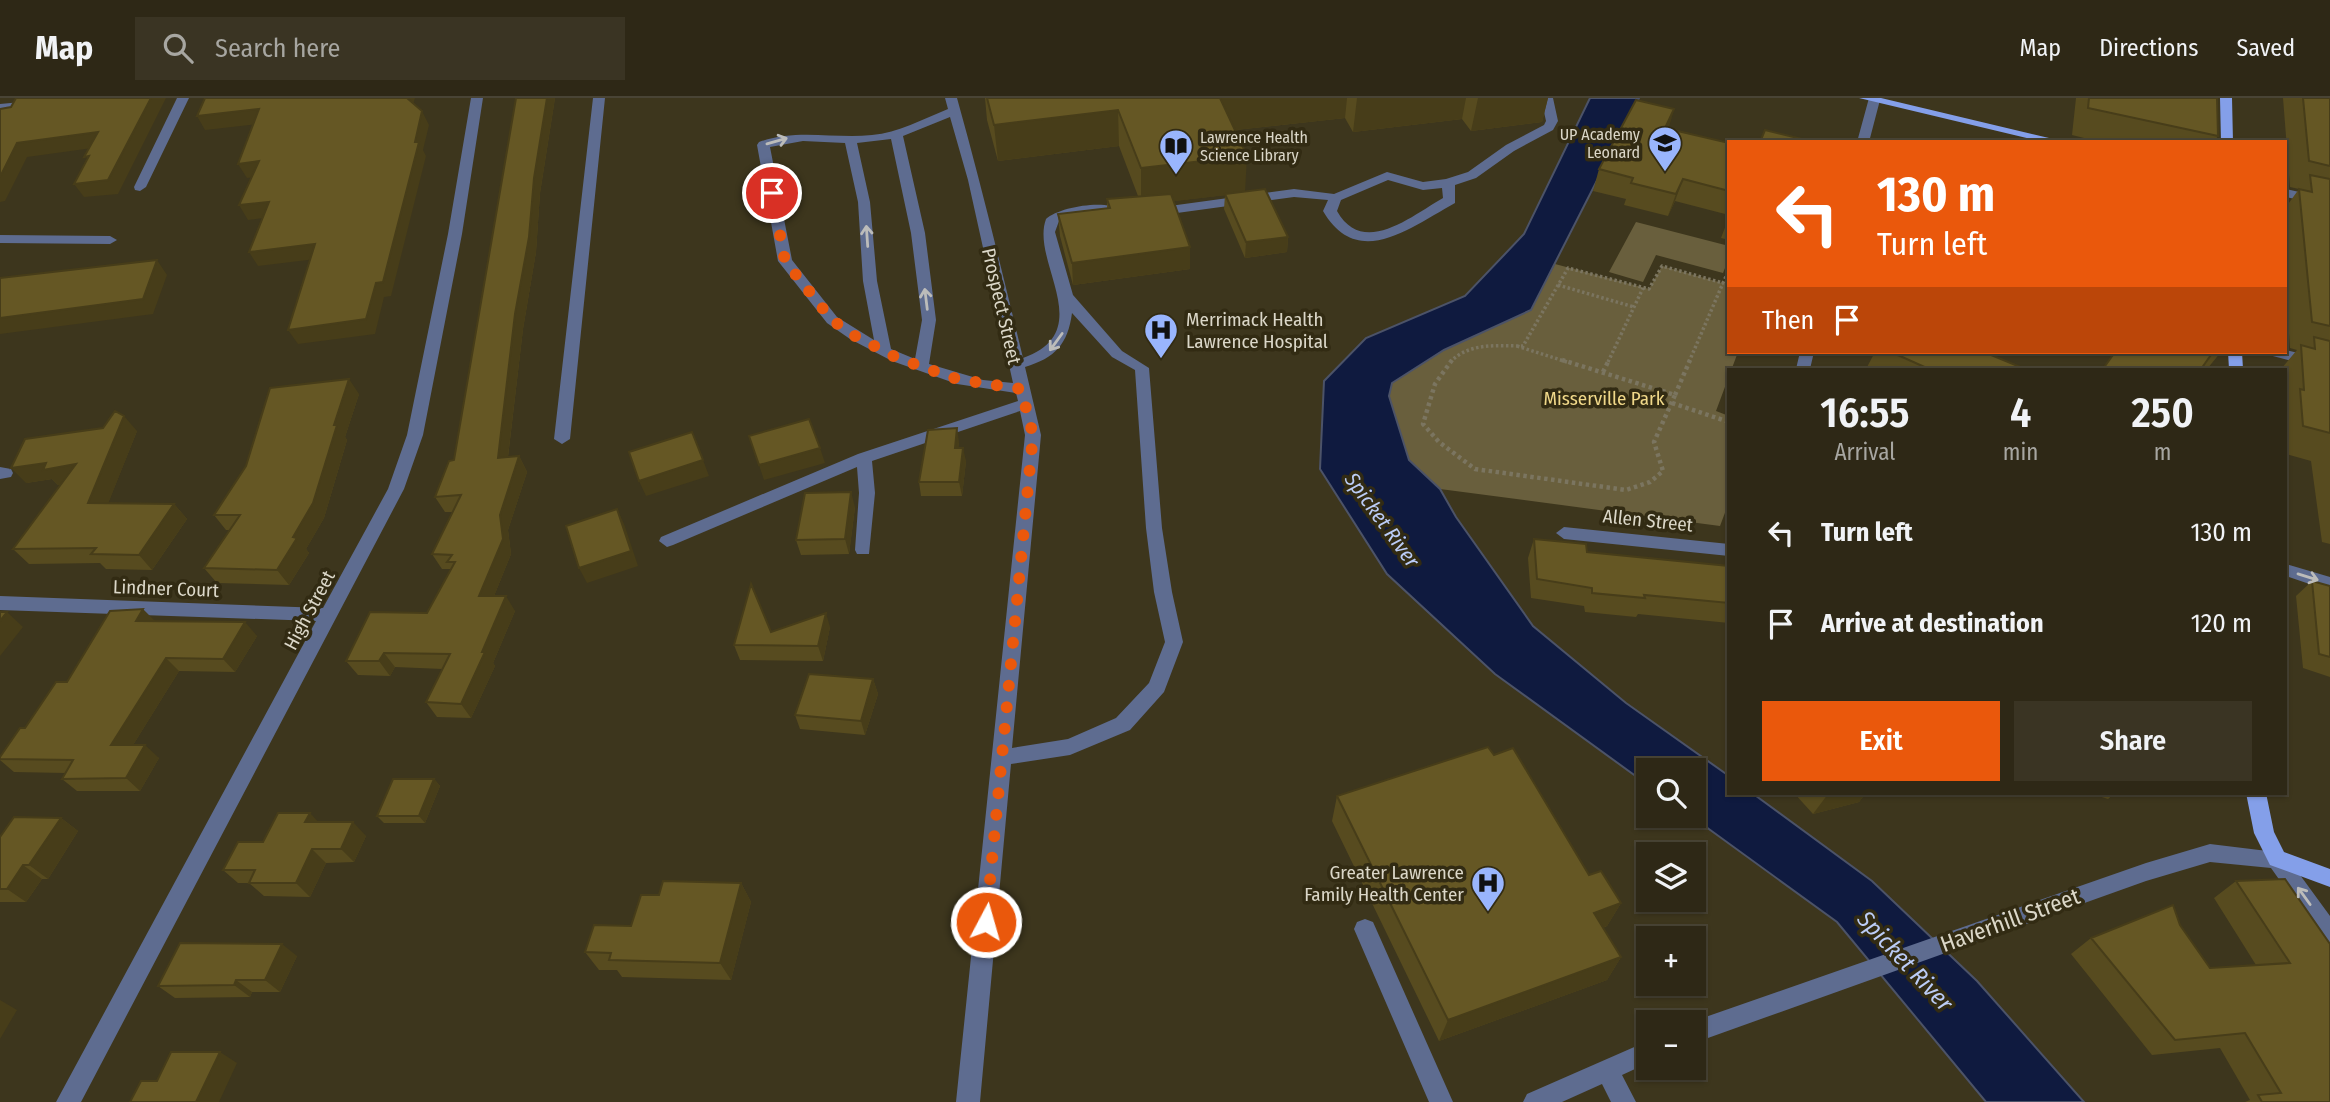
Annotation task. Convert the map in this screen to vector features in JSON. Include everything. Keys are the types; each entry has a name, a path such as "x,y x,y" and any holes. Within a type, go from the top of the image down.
{"main road":[{"path":"2226,98 2227,140"},
{"path":"1869,99 2051,140"},
{"path":"2256,795 2263,833 2277,859"},
{"name":"Haverhill Street","path":"2277,859 2330,878"}],"street":[{"path":"139,187 183,98"},
{"name":"High Street","path":"68,1102 396,489 415,435 455,234 477,98"},
{"path":"562,439 598,98"},
{"path":"1448,183 1450,200 1373,239 1349,234 1337,225 1330,211 1336,198 1387,176 1423,186 1448,183 1472,175 1510,148 1549,127 1552,121 1548,98"},
{"path":"1863,140 1869,99"},
{"path":"0,108 39,104"},
{"path":"953,105 896,133 870,140 787,138 764,145 785,261 832,320 884,352 1023,397"},
{"name":"Prospect Street","path":"953,105 974,180 1033,435 968,1102"},
{"path":"896,133 918,233 929,320 921,366"},
{"path":"850,140 864,202 870,281 884,352"},
{"path":"1016,365 1041,358 1056,347 1063,332 1066,296 1048,232 1053,219 1070,211 1138,211 1294,193 1336,198"},
{"path":"2287,193 2330,203"},
{"path":"0,239 110,240"},
{"path":"1003,757 1070,747 1123,724 1157,687 1174,642 1153,528 1142,368 1117,354 1066,296"},
{"path":"2282,354 2330,366"},
{"path":"667,541 864,458 1023,397"},
{"path":"863,550 867,493 864,458"},
{"name":"Allen Street","path":"1563,533 1727,550"},
{"path":"2287,570 2330,584"},
{"name":"Lindner Court","path":"0,603 330,615"},
{"name":"Haverhill Street","path":"1706,1027 1781,999 1854,978 1958,937 2146,872 2210,853 2277,859"},
{"path":"2277,859 2330,933"},
{"path":"1365,929 1441,1102"},
{"path":"1535,1102 1636,1057"},
{"path":"1606,1071 1624,1102"}],"path":[{"path":"1723,283 1662,266 1649,289 1569,268 1523,346 1463,351 1449,363 1428,398 1423,424 1438,443 1475,469 1626,491 1650,482 1663,471 1654,442 1727,274"},
{"path":"1558,285 1634,307"},
{"path":"1603,373 1643,288"},
{"path":"1517,346 1675,395"},
{"path":"1672,404 1727,421"}],"green space":[{"path":"1636,222 1727,245 1727,263 1723,273 1656,255 1643,282 1609,272"},
{"name":"Misserville Park","path":"1555,264 1649,289 1662,266 1727,284 1727,354 1737,354 1732,368 1727,368 1727,382 1716,411 1727,415 1727,507 1720,526 1440,489 1409,460 1389,396 1392,383 1444,350 1531,310"}],"water":[{"name":"Spicket River","path":"1590,98 1639,98 1531,310 1444,350 1392,383 1389,396 1409,460 1440,489 1456,517 1533,626 1626,703 1704,758 1636,758 1636,776 1495,674 1387,574 1320,469 1324,381 1366,338 1465,296 1524,234"},
{"name":"Spicket River","path":"1706,760 1727,775 1727,795 1755,795 1872,881 1977,981 2084,1102 1986,1102 1837,922 1706,827"}],"building":[{"path":"16,98 151,98 108,180 74,184 89,156 84,157 98,132 17,143 0,177 0,109 11,107"},
{"path":"205,98 407,98 422,111 415,142 419,142 383,282 376,283 366,319 288,330 315,244 249,252 269,202 239,205 259,161 238,164 259,109 197,116"},
{"path":"516,98 547,98 534,178 529,237 515,314 498,458 519,456 500,515 503,539 479,596 506,596 482,652 485,652 461,704 426,702 450,654 384,653 379,661 346,661 370,612 427,613 455,562 447,562 452,555 432,554 461,495 435,497 449,461 454,460"},
{"path":"987,98 1220,98 1247,156 1141,168 1118,110 994,125"},
{"path":"2089,98 2217,98 2218,136 2088,108"},
{"path":"2303,98 2330,98 2330,166 2309,161"},
{"path":"1636,100 1674,109 1665,128 1727,143 1727,190 1683,179 1676,194 1631,183 1633,178 1599,169"},
{"path":"1765,130 1806,140 1761,140"},
{"path":"2310,175 2330,179 2330,326 2312,322 2299,189 2312,192"},
{"path":"1265,189 1288,237 1246,242 1225,194"},
{"path":"1171,194 1190,247 1072,263 1058,214 1110,208 1107,199"},
{"path":"157,260 143,299 0,318 0,278"},
{"path":"2314,337 2330,341 2330,433 2303,426 2301,345 2315,349"},
{"path":"1895,354 1989,354 2023,368 1927,368"},
{"path":"2114,354 2212,354 2202,368 2104,368"},
{"path":"349,379 313,503 293,537 297,538 277,570 204,568 240,515 214,515 246,466 270,388"},
{"path":"115,411 124,416 88,503 174,504 139,555 91,554 96,548 13,549 76,464 43,470 46,463 11,468 25,439 103,428"},
{"path":"809,419 820,448 759,465 749,436"},
{"path":"957,428 955,448 963,448 959,482 919,482 928,430"},
{"path":"692,432 703,460 639,481 629,452"},
{"path":"851,492 845,539 796,540 805,493"},
{"path":"617,509 631,551 579,568 566,526"},
{"path":"1534,539 1586,544 1587,552 1727,566 1727,603 1592,593 1592,588 1537,579"},
{"path":"2312,581 2330,586 2330,657 2319,654"},
{"path":"751,584 771,632 826,613 818,646 734,645"},
{"path":"143,609 136,621 245,622 223,659 166,658 111,745 145,745 126,778 62,779 73,760 0,759 56,682 67,682 110,611"},
{"path":"0,612 7,612 0,621"},
{"path":"809,674 873,679 861,721 795,715"},
{"name":"Greater Lawrence Family Health Center","path":"1488,747 1494,755 1513,748 1589,875 1601,871 1621,903 1594,913 1621,957 1448,1020 1337,796"},
{"path":"393,779 434,779 419,816 377,816"},
{"path":"278,813 310,813 305,822 353,822 341,849 312,849 296,883 249,883 255,870 223,870 238,842 263,842"},
{"path":"14,817 61,818 29,865 23,865 7,889 0,889 0,837"},
{"path":"2285,879 2330,944 2330,1102 2262,1102 2258,1095 2281,1093 2245,1033 2175,1040 2091,938 2173,905 2180,925 2210,968 2290,963 2236,881"},
{"path":"663,881 741,883 720,963 609,960 611,953 585,952 594,925 631,926 641,895 659,895"},
{"path":"180,943 282,944 265,980 236,980 234,985 158,986"},
{"path":"171,1052 220,1052 196,1102 130,1102 141,1081 157,1081"}],"place":[{"name":"UP Academy Leonard","path":"1665,173"},
{"name":"Lawrence Health Science Library","path":"1176,176"},
{"name":"Merrimack Health Lawrence Hospital","path":"1161,360"},
{"name":"Greater Lawrence Family Health Center","path":"1488,913"}],"route":[{"path":"772,193 785,261 832,320 855,336 897,358 957,379 1021,389 1033,435 986,922"}]}
